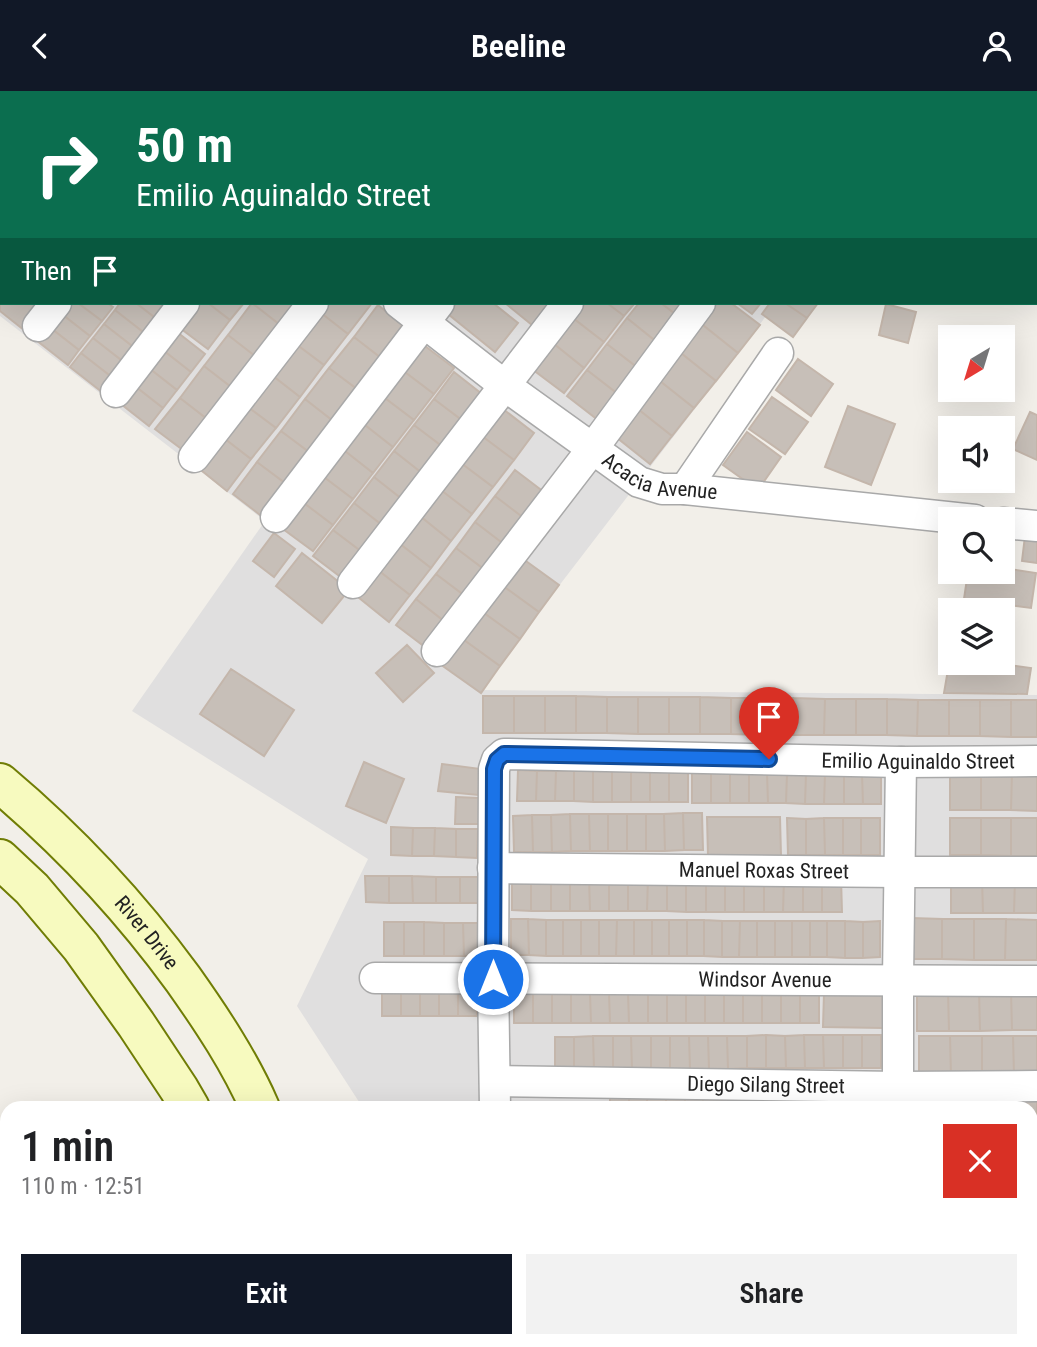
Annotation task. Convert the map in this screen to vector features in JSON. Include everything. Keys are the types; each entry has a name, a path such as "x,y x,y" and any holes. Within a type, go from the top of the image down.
{"street":[{"path":"116,392 182,305"},
{"path":"194,457 311,305"},
{"name":"Acacia Avenue","path":"405,305 432,313 504,384 639,482 662,489 685,489 938,516"},
{"path":"353,583 566,305"},
{"path":"437,651 699,305"},
{"path":"276,517 432,313"},
{"path":"685,489 778,353"},
{"path":"1015,524 1037,526"},
{"name":"Emilio Aguinaldo Street","path":"493,868 494,769 497,760 504,754 901,762 1037,761"},
{"path":"898,1097 901,762"},
{"name":"River Drive","path":"0,783 82,857 162,950 236,1060 256,1101"},
{"path":"0,859 32,889 82,947 186,1101"},
{"path":"493,868 495,1094"},
{"name":"Manuel Roxas Street","path":"493,868 1037,872"},
{"name":"Windsor Avenue","path":"375,978 1037,981"},
{"name":"Diego Silang Street","path":"495,1094 898,1097 1037,1086"}],"shaded area":[{"path":"0,305 774,305 479,690 1037,695 1037,1101 358,1101 297,1006 368,859 132,711 265,521 0,316"}],"building":[{"path":"0,305 43,305 24,330 0,311"},
{"path":"62,305 81,305 102,321 90,336 58,311"},
{"path":"81,305 113,307 102,321"},
{"path":"119,305 139,305 158,320 147,335 115,310"},
{"path":"139,305 169,306 158,320"},
{"path":"198,305 211,305 230,320 208,349 180,328"},
{"path":"211,305 242,305 230,320"},
{"path":"250,305 255,305 284,328 259,359 228,335"},
{"path":"255,305 301,305 284,328"},
{"path":"320,305 370,305 348,334 316,309"},
{"path":"378,305 409,330 385,361 354,337"},
{"path":"455,305 496,305 518,323 495,352 448,314"},
{"path":"507,305 555,305 537,329"},
{"path":"583,305 610,305 624,316 604,342 573,318"},
{"path":"610,305 633,305 624,316"},
{"path":"637,305 664,305 679,317 658,343 627,318"},
{"path":"664,305 688,305 679,317"},
{"path":"711,305 734,305 760,325 738,353 698,321"},
{"path":"740,305 759,305 752,314"},
{"path":"769,305 788,305 807,318 793,337 762,314"},
{"path":"788,305 817,305 807,318"},
{"path":"886,305 916,312 908,343 879,335"},
{"path":"316,309 348,334 324,365 292,341"},
{"path":"115,310 147,335 136,349 104,324"},
{"path":"58,311 90,336 79,350 47,325"},
{"path":"573,318 604,342 584,368 553,343"},
{"path":"627,318 658,343 638,368 607,344"},
{"path":"698,321 738,353 716,381 676,349"},
{"path":"104,324 136,349 125,363 93,338"},
{"path":"47,325 79,350 68,365 36,340"},
{"path":"177,332 205,354 191,372 163,350"},
{"path":"228,335 259,359 235,390 204,366"},
{"path":"354,337 385,361 361,392 329,368"},
{"path":"93,338 125,363 113,378 81,353"},
{"path":"292,341 324,365 300,397 268,372"},
{"path":"421,343 454,368 434,394 401,369"},
{"path":"553,343 584,368 564,393 532,369"},
{"path":"607,344 638,368 618,394 587,370"},
{"path":"676,349 716,381 694,408 655,377"},
{"path":"163,350 191,372 177,390 149,368"},
{"path":"81,353 113,378 102,392 70,367"},
{"path":"798,359 833,384 811,416 776,390"},
{"path":"204,366 235,390 211,422 180,398"},
{"path":"149,368 177,390 163,408 135,386"},
{"path":"329,368 361,392 337,424 305,399"},
{"path":"401,369 434,394 414,420 381,395"},
{"path":"587,370 618,394 598,420 567,396"},
{"path":"268,372 300,397 276,428 244,404"},
{"path":"454,372 487,398 467,424 434,399"},
{"path":"655,377 694,408 672,436 633,405"},
{"path":"135,386 163,408 149,426 121,404"},
{"path":"381,395 414,420 393,447 360,421"},
{"path":"772,397 808,422 785,454 749,429"},
{"path":"180,398 211,422 187,453 155,429"},
{"path":"305,399 337,424 313,455 281,431"},
{"path":"434,399 467,424 447,450 414,425"},
{"path":"244,404 276,428 251,459 220,435"},
{"path":"633,405 672,436 650,464 611,433"},
{"path":"848,406 895,424 871,485 825,467"},
{"path":"503,409 534,433 514,460 482,436"},
{"path":"1030,412 1037,415 1037,460 1015,450"},
{"path":"360,421 393,447 373,473 340,447"},
{"path":"414,425 447,450 427,477 394,451"},
{"path":"281,431 313,455 289,486 257,462"},
{"path":"747,432 781,457 758,490 723,465"},
{"path":"220,435 251,459 227,491 196,466"},
{"path":"482,436 514,460 493,487 461,463"},
{"path":"340,447 373,473 353,499 320,474"},
{"path":"394,451 427,477 407,503 374,477"},
{"path":"257,462 289,486 264,518 233,494"},
{"path":"461,463 493,487 472,514 441,490"},
{"path":"515,470 549,496 529,522 495,496"},
{"path":"320,474 353,499 333,525 300,500"},
{"path":"374,477 407,503 387,529 354,503"},
{"path":"441,490 472,514 451,541 420,516"},
{"path":"495,496 529,522 509,548 475,522"},
{"path":"300,500 333,525 313,551 279,526"},
{"path":"354,503 387,529 366,555 333,530"},
{"path":"420,516 451,541 431,568 399,543"},
{"path":"475,522 509,548 489,573 456,548"},
{"path":"333,530 366,555 346,581 313,556"},
{"path":"274,533 295,549 274,577 253,561"},
{"path":"1025,536 1037,537 1037,563 1022,561"},
{"path":"399,543 431,568 410,595 378,570"},
{"path":"456,548 489,573 469,599 436,574"},
{"path":"302,553 349,590 322,623 276,586"},
{"path":"519,556 559,585 539,612 499,583"},
{"path":"378,570 410,595 389,622 358,597"},
{"path":"1015,570 1036,573 1031,608 1015,606 1015,598 964,598 966,584 1015,584"},
{"path":"436,574 469,599 449,625 416,599"},
{"path":"499,583 539,612 520,639 480,610"},
{"path":"416,599 449,625 429,650 396,625"},
{"path":"480,610 520,639 500,666 460,637"},
{"path":"460,637 500,666 481,693 440,664"},
{"path":"407,645 434,673 403,702 376,673"},
{"path":"1015,666 1031,668 1027,694 944,693 947,675 1015,675"},
{"path":"231,669 294,710 264,756 200,714"},
{"path":"483,696 514,696 514,733 483,733"},
{"path":"514,696 545,696 545,733 514,733"},
{"path":"545,696 576,696 576,733 545,733"},
{"path":"576,696 607,697 607,733 576,733"},
{"path":"607,697 638,697 638,734 607,733"},
{"path":"638,697 669,697 669,734 638,734"},
{"path":"669,697 700,697 700,734 669,734"},
{"path":"700,697 731,698 731,734 700,734"},
{"path":"731,698 762,698 763,735 731,734"},
{"path":"762,698 793,698 794,735 763,735"},
{"path":"793,698 825,699 824,735 794,735"},
{"path":"825,699 856,699 856,735 824,735"},
{"path":"856,699 887,699 887,735 856,735"},
{"path":"887,699 918,700 917,736 887,735"},
{"path":"918,700 949,700 949,736 917,736"},
{"path":"949,700 980,700 980,736 949,736"},
{"path":"980,700 1011,700 1011,737 980,736"},
{"path":"1011,700 1037,700 1037,737 1011,737"},
{"path":"364,762 404,779 386,823 346,806"},
{"path":"442,764 481,769 478,795 438,791"},
{"path":"518,770 537,771 536,801 517,801"},
{"path":"537,771 556,771 555,801 536,801"},
{"path":"556,771 574,771 574,801 555,801"},
{"path":"574,771 593,771 593,802 574,801"},
{"path":"593,771 612,771 612,802 593,802"},
{"path":"612,771 631,771 631,802 612,802"},
{"path":"631,771 650,771 650,802 631,802"},
{"path":"650,771 669,772 669,802 650,802"},
{"path":"669,772 688,772 688,802 669,802"},
{"path":"950,772 981,772 981,810 950,810"},
{"path":"981,772 1012,773 1011,810 981,810"},
{"path":"692,773 711,773 711,803 692,803"},
{"path":"711,773 730,773 730,803 711,803"},
{"path":"730,773 749,773 749,803 730,803"},
{"path":"749,773 767,773 768,803 749,803"},
{"path":"767,773 787,774 786,803 768,803"},
{"path":"1012,773 1037,773 1037,811 1011,810"},
{"path":"787,774 806,774 805,804 786,803"},
{"path":"806,774 825,774 824,804 805,804"},
{"path":"825,774 844,774 844,804 824,804"},
{"path":"844,774 862,774 863,804 844,804"},
{"path":"862,774 881,774 881,804 863,804"},
{"path":"456,797 479,798 479,824 455,824"},
{"path":"683,813 702,813 703,850 684,850"},
{"path":"683,813 684,850 665,851 664,814"},
{"path":"570,814 571,851 552,852 551,815"},
{"path":"570,814 589,814 590,851 571,851"},
{"path":"589,814 608,814 608,851 590,851"},
{"path":"608,814 627,814 627,851 608,851"},
{"path":"627,814 646,814 646,851 627,851"},
{"path":"646,814 664,814 665,851 646,851"},
{"path":"532,815 533,852 514,852 513,816"},
{"path":"532,815 551,815 552,852 533,852"},
{"path":"707,817 780,817 781,856 708,856"},
{"path":"787,818 806,819 806,855 788,855"},
{"path":"824,818 825,855 806,855 806,819"},
{"path":"824,818 843,818 843,855 825,855"},
{"path":"843,818 861,818 861,855 843,855"},
{"path":"861,818 880,818 880,855 861,855"},
{"path":"950,818 981,818 981,855 950,855"},
{"path":"981,818 1011,818 1011,856 981,855"},
{"path":"1011,818 1037,818 1037,856 1011,856"},
{"path":"391,827 413,828 412,856 391,855"},
{"path":"413,828 435,828 434,856 412,856"},
{"path":"435,828 456,829 456,857 434,856"},
{"path":"456,829 478,829 477,858 456,857"},
{"path":"365,876 389,876 389,903 366,902"},
{"path":"389,876 412,876 413,903 389,903"},
{"path":"412,876 436,877 436,903 413,903"},
{"path":"436,877 460,877 460,903 436,903"},
{"path":"460,877 483,877 483,903 460,903"},
{"path":"512,877 531,877 531,911 512,910"},
{"path":"531,877 551,877 551,911 531,911"},
{"path":"551,877 570,877 570,911 551,911"},
{"path":"570,877 589,877 590,911 570,911"},
{"path":"589,877 609,877 609,911 590,911"},
{"path":"609,877 628,877 628,911 609,911"},
{"path":"628,877 648,877 647,911 628,911"},
{"path":"648,877 667,878 667,911 647,911"},
{"path":"686,877 686,912 667,911 667,878"},
{"path":"686,877 706,877 706,912 686,912"},
{"path":"706,877 725,878 725,912 706,912"},
{"path":"725,878 744,878 744,912 725,912"},
{"path":"744,878 764,878 764,912 744,912"},
{"path":"764,878 784,878 783,912 764,912"},
{"path":"784,878 803,878 803,912 783,912"},
{"path":"803,878 822,878 822,912 803,912"},
{"path":"822,878 841,878 842,912 822,912"},
{"path":"951,878 982,879 983,913 951,913"},
{"path":"982,879 1015,879 1014,913 983,913"},
{"path":"1015,879 1037,879 1037,913 1014,913"},
{"path":"911,918 942,919 942,959 910,959"},
{"path":"511,919 528,919 529,955 511,955"},
{"path":"528,919 546,920 546,956 529,955"},
{"path":"942,919 974,919 974,960 942,959"},
{"path":"974,919 1006,919 1005,960 974,960"},
{"path":"1006,919 1037,920 1037,960 1005,960"},
{"path":"546,920 563,920 563,956 546,956"},
{"path":"563,920 581,920 581,956 563,956"},
{"path":"581,920 599,920 599,956 581,956"},
{"path":"599,920 617,920 616,956 599,956"},
{"path":"617,920 634,920 634,956 616,956"},
{"path":"634,920 652,920 652,956 634,956"},
{"path":"652,920 669,920 669,956 652,956"},
{"path":"669,920 687,920 687,956 669,956"},
{"path":"687,920 704,920 704,956 687,956"},
{"path":"704,920 722,921 722,957 704,956"},
{"path":"722,921 740,921 739,957 722,957"},
{"path":"740,921 757,921 757,957 739,957"},
{"path":"757,921 775,921 775,957 757,957"},
{"path":"775,921 792,921 792,957 775,957"},
{"path":"792,921 810,921 810,957 792,957"},
{"path":"810,921 827,921 827,957 810,957"},
{"path":"827,921 845,921 845,958 827,957"},
{"path":"845,921 863,922 863,958 845,958"},
{"path":"880,921 880,957 863,958 863,922"},
{"path":"384,922 404,922 404,956 384,956"},
{"path":"404,922 424,922 424,956 404,956"},
{"path":"424,922 444,923 444,956 424,956"},
{"path":"444,923 463,923 464,956 444,956"},
{"path":"463,923 483,923 483,956 464,956"},
{"path":"382,983 401,983 401,1016 382,1016"},
{"path":"401,983 420,983 420,1016 401,1016"},
{"path":"420,983 439,984 439,1016 420,1016"},
{"path":"439,984 458,984 458,1016 439,1016"},
{"path":"458,984 477,984 477,1016 458,1016"},
{"path":"1037,990 1037,1030 1012,1030 1011,991"},
{"path":"917,991 948,991 949,1031 917,1031"},
{"path":"948,991 979,991 980,1031 949,1031"},
{"path":"979,991 1011,991 1012,1030 980,1031"},
{"path":"514,993 533,993 533,1023 514,1023"},
{"path":"533,993 552,993 552,1023 533,1023"},
{"path":"552,993 571,993 571,1023 552,1023"},
{"path":"571,993 590,993 591,1023 571,1023"},
{"path":"590,993 609,993 610,1023 591,1023"},
{"path":"609,993 628,993 629,1023 610,1023"},
{"path":"628,993 648,993 648,1023 629,1023"},
{"path":"648,993 667,993 667,1023 648,1023"},
{"path":"667,993 686,993 686,1023 667,1023"},
{"path":"686,993 705,993 705,1023 686,1023"},
{"path":"705,993 724,993 724,1023 705,1023"},
{"path":"724,993 743,993 743,1023 724,1023"},
{"path":"743,993 762,993 762,1023 743,1023"},
{"path":"762,993 781,993 781,1023 762,1023"},
{"path":"781,993 800,993 800,1023 781,1023"},
{"path":"800,993 819,993 819,1023 800,1023"},
{"path":"824,993 883,994 883,1028 823,1027"},
{"path":"766,1035 766,1068 747,1068 747,1036"},
{"path":"766,1035 785,1036 786,1068 766,1068"},
{"path":"804,1035 805,1068 786,1068 785,1036"},
{"path":"804,1035 823,1035 824,1068 805,1068"},
{"path":"823,1035 843,1035 843,1068 824,1068"},
{"path":"843,1035 862,1035 862,1068 843,1068"},
{"path":"862,1035 881,1035 881,1068 862,1068"},
{"path":"593,1036 594,1069 574,1069 574,1037"},
{"path":"593,1036 613,1036 613,1069 594,1069"},
{"path":"613,1036 631,1036 632,1069 613,1069"},
{"path":"631,1036 651,1036 651,1069 632,1069"},
{"path":"651,1036 670,1036 670,1069 651,1069"},
{"path":"670,1036 689,1036 690,1069 670,1069"},
{"path":"689,1036 708,1036 709,1069 690,1069"},
{"path":"708,1036 727,1036 728,1069 709,1069"},
{"path":"727,1036 747,1036 747,1068 728,1069"},
{"path":"919,1036 950,1036 951,1076 919,1077"},
{"path":"950,1036 982,1036 982,1076 951,1076"},
{"path":"982,1036 1013,1036 1014,1075 982,1076"},
{"path":"1013,1036 1037,1036 1037,1075 1014,1075"},
{"path":"555,1037 574,1037 574,1069 555,1069"},
{"path":"740,1094 740,1101 722,1101 722,1095"},
{"path":"740,1094 759,1095 759,1101 740,1101"},
{"path":"796,1094 796,1101 778,1101 778,1095"},
{"path":"629,1095 647,1095 647,1101 629,1101"},
{"path":"629,1095 629,1101 610,1101 610,1096"},
{"path":"647,1095 666,1095 666,1101 647,1101"},
{"path":"666,1095 685,1095 685,1101 666,1101"},
{"path":"685,1095 703,1095 703,1101 685,1101"},
{"path":"703,1095 722,1095 722,1101 703,1101"},
{"path":"759,1095 778,1095 778,1101 759,1101"},
{"path":"913,1096 945,1096 945,1101 913,1101"},
{"path":"945,1096 977,1096 977,1101 945,1101"},
{"path":"977,1096 1008,1097 1008,1101 977,1101"},
{"path":"1008,1097 1037,1097 1037,1101 1008,1101"}],"route":[{"path":"493,979 494,769 497,760 504,754 769,759"}]}
